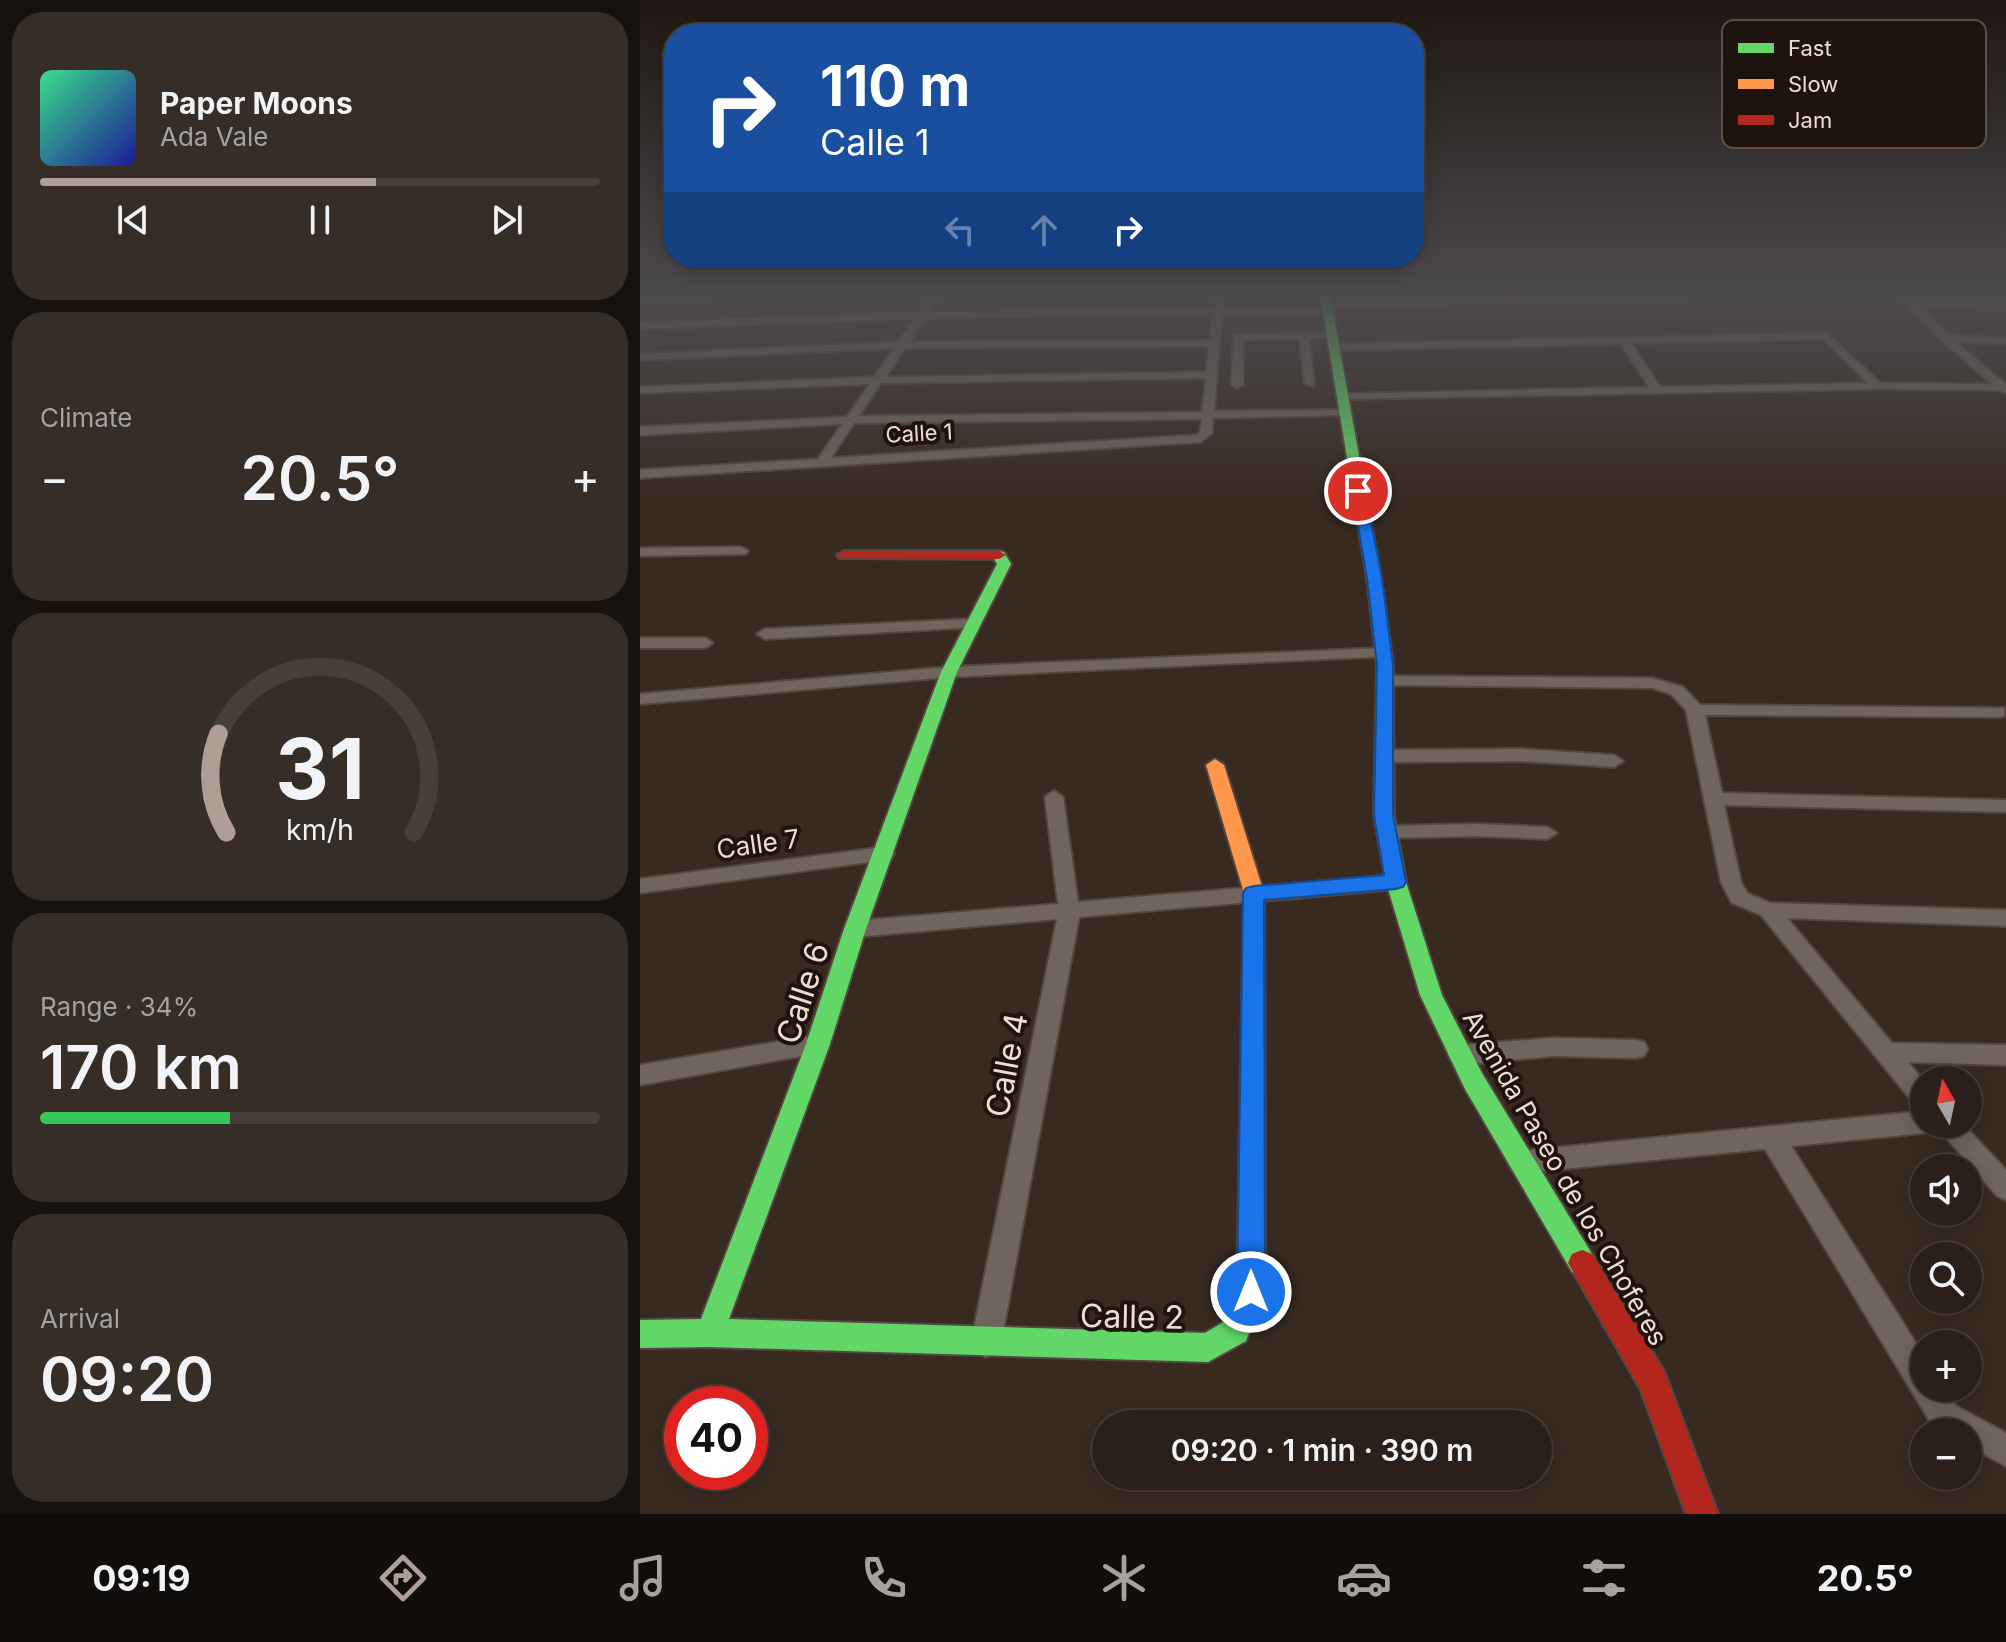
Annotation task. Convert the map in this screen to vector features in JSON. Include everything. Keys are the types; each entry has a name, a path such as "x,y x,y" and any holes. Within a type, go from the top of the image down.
{"street":[{"path":"821,463 889,366"},
{"path":"1206,415 1213,366"},
{"path":"1237,366 1237,385"},
{"path":"1308,366 1310,384"},
{"name":"Avenida Paseo de los Choferes","path":"1338,366 1374,578 1383,653 1384,815 1396,882 1431,995 1460,1055 1521,1162 1653,1382 1702,1514"},
{"path":"1641,366 1657,390"},
{"path":"1857,366 1878,386"},
{"path":"1978,366 2005,388"},
{"path":"640,390 880,380 1212,375"},
{"path":"640,431 852,420 1206,415 1657,390 1878,386 2005,388"},
{"name":"Calle 1","path":"640,474 1200,438 1206,433 1206,415"},
{"path":"640,552 741,551"},
{"name":"Calle 6","path":"710,1333 818,1044 855,929 949,672 1004,564 998,553 844,555"},
{"path":"765,634 972,624"},
{"path":"640,643 705,643"},
{"path":"640,699 949,672 1383,653"},
{"path":"1385,681 1652,683 1686,694 1695,710 1731,882 1739,898 1768,910 2006,918"},
{"path":"1695,710 1998,712"},
{"path":"1384,756 1522,755 1614,761"},
{"name":"Calle 2","path":"640,1334 710,1333 1208,1348 1236,1331 1251,1292 1254,893 1215,765"},
{"name":"Calle 4","path":"986,1343 1069,912 1054,797"},
{"path":"1714,799 2006,806"},
{"path":"1387,832 1476,830 1547,833"},
{"name":"Calle 7","path":"640,886 884,854"},
{"path":"855,929 1396,882"},
{"path":"1768,910 1910,1082"},
{"path":"640,1075 818,1044"},
{"path":"1460,1055 1553,1047 1636,1049"},
{"path":"1884,1052 2006,1055"},
{"path":"1521,1162 1910,1123"},
{"path":"1772,1138 1910,1360"},
{"path":"1960,1138 2006,1188"},
{"path":"1936,1402 1945,1417 2006,1450"}],"traffic: fast":[{"path":"1337,366 1374,578 1385,665 1384,815 1396,882 1431,995 1474,1082 1582,1263"},
{"path":"710,1333 818,1044 855,929 949,672 1004,564 999,555"},
{"path":"640,1334 710,1333 1208,1348 1236,1331 1251,1292 1252,1182"}],"traffic: slow":[{"path":"1215,765 1254,893 1252,1182"}],"traffic: jam":[{"path":"844,555 999,555"},
{"path":"1582,1263 1653,1382 1702,1514"}],"route":[{"path":"1251,1292 1254,893 1396,882 1384,815 1385,665 1374,578 1358,491"}]}
